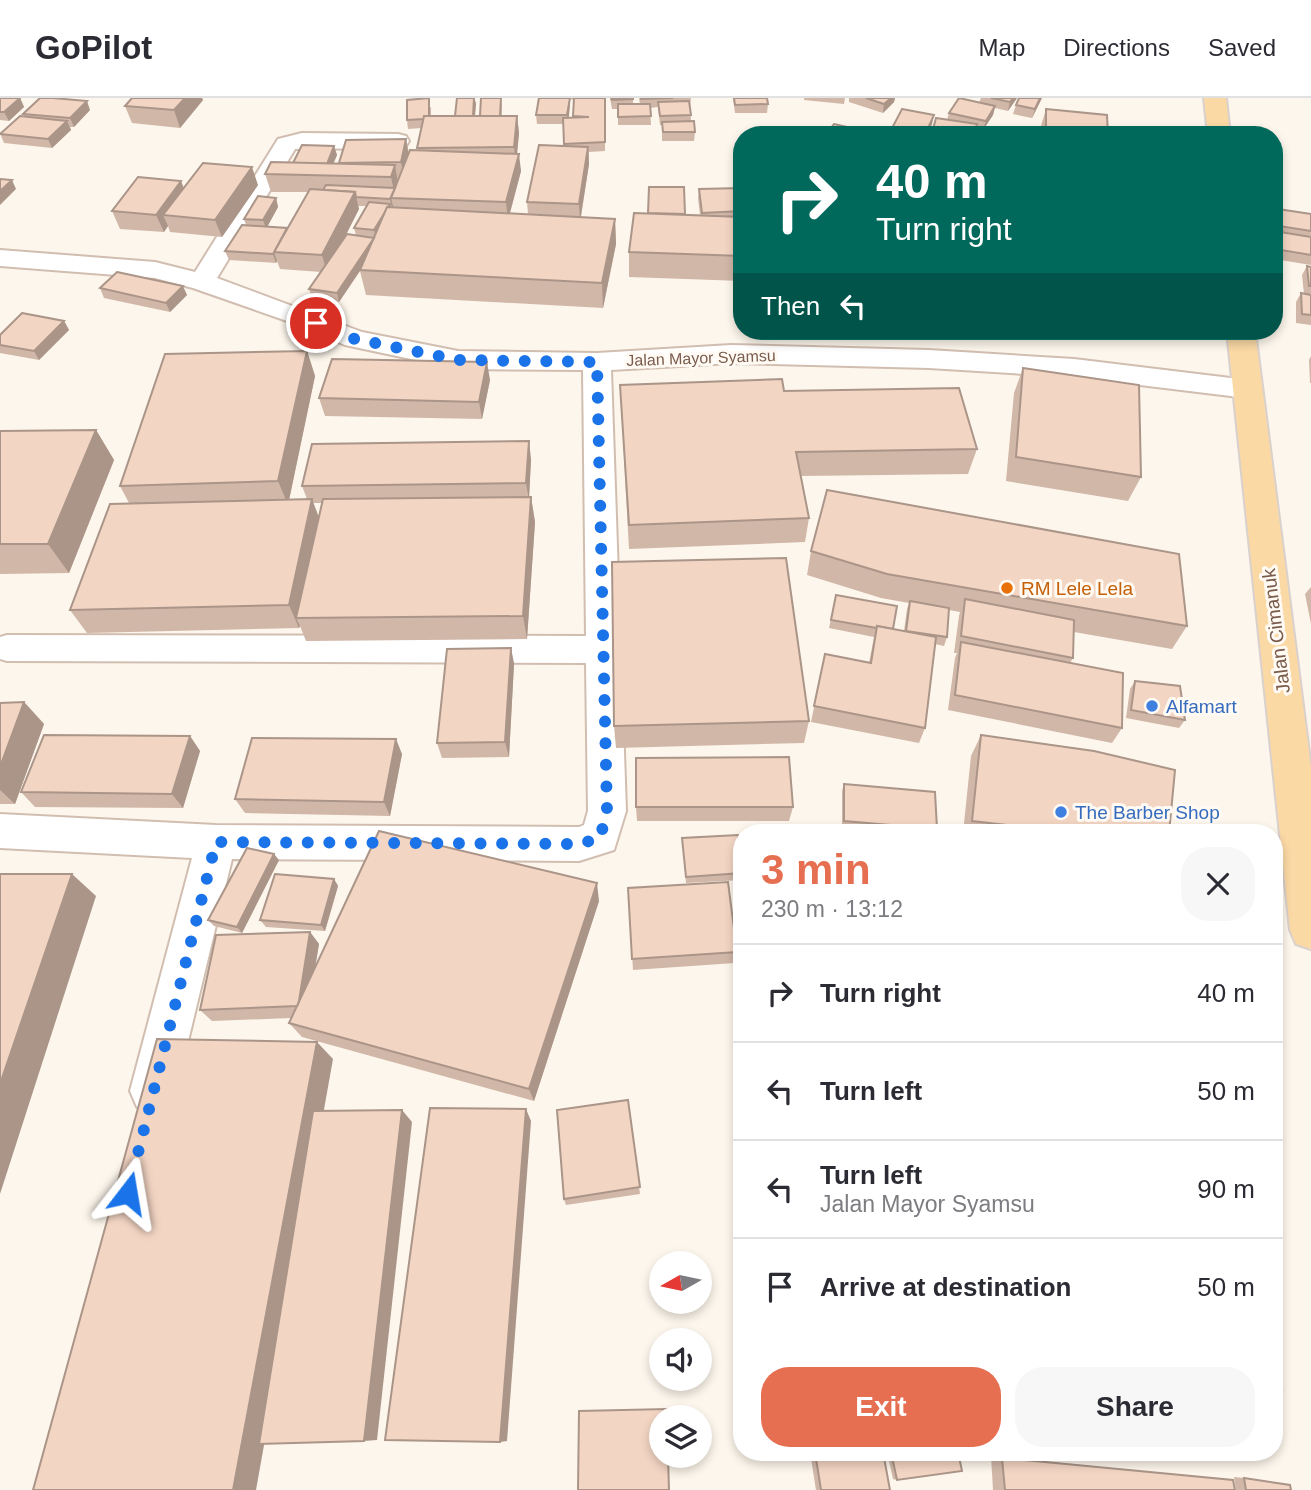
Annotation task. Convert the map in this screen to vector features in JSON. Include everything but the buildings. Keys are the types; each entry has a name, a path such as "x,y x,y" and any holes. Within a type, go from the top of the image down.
{"main road":[{"path":"1215,98 1218,126"},
{"name":"Jalan Cimanuk","path":"1242,340 1311,930"}],"street":[{"path":"202,282 286,144 302,139 401,141"},
{"name":"Jalan Mayor Syamsu","path":"0,258 155,270 202,282 297,315 355,339 458,360 597,362 731,354 929,359 1074,368 1247,389"},
{"path":"0,831 216,842 579,844 600,838 607,811 597,362"},
{"path":"6,648 604,650"},
{"path":"145,1126 216,842"}],"place":[{"name":"RM Lele Lela","path":"1007,588"},
{"name":"Alfamart","path":"1152,706"},
{"name":"The Barber Shop","path":"1061,812"}],"route":[{"path":"128,1193 216,842 579,844 600,838 604,830 607,811 597,362 458,360 355,339 316,323"}]}
